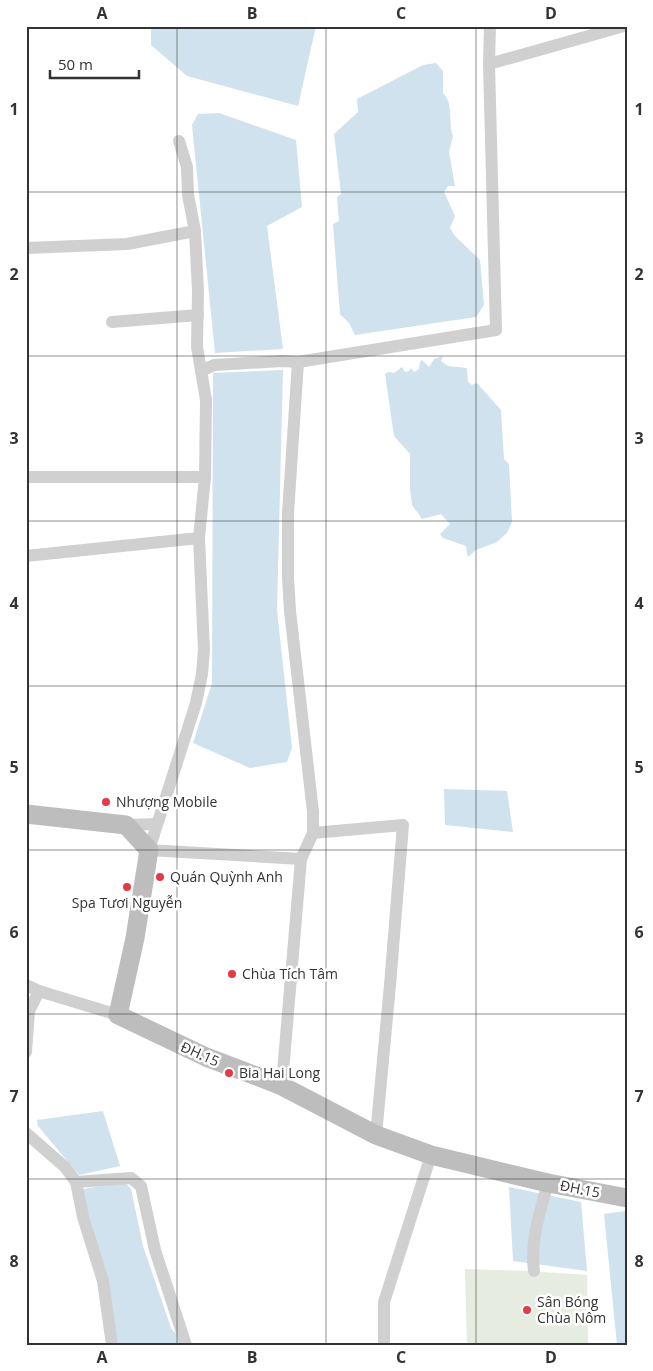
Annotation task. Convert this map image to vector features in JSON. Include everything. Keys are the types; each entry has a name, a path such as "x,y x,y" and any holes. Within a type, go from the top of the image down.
{"main road":[{"path":"26,814 126,824 149,850 135,938 118,1015"},
{"name":"ĐH.15","path":"118,1015 206,1057 280,1086 376,1135 431,1155 547,1186 627,1198"}],"street":[{"path":"201,371 214,365 282,361 298,362 496,330 489,64 490,26"},
{"path":"489,64 624,26"},
{"path":"179,141 187,167 187,187 195,231 198,316 197,347 206,400 205,476 199,538 204,650 202,674 196,702 149,850 301,859"},
{"path":"26,248 127,244 195,231"},
{"path":"112,322 198,316"},
{"path":"280,1086 283,1072 301,859 312,834 312,795 290,611 288,577 288,513 298,362"},
{"path":"26,477 205,476"},
{"path":"26,556 199,538"},
{"path":"126,824 157,824"},
{"path":"312,834 403,825 376,1135"},
{"path":"26,985 39,991 118,1015"},
{"path":"26,1052 29,1011 39,991"},
{"path":"26,1133 80,1182 83,1216 103,1281 112,1345"},
{"path":"384,1345 384,1302 431,1155"},
{"path":"80,1182 131,1178 141,1186 155,1250 186,1345"},
{"path":"534,1271 532,1259 538,1220 547,1186"}],"shaded area":[{"name":"Sân Bóng Chùa Nôm","path":"465,1269 587,1275 588,1345 467,1345"}],"water":[{"path":"151,26 316,26 298,106 187,76 151,45"},
{"path":"436,63 443,71 443,93 450,108 453,136 449,152 455,186 448,186 444,192 455,216 450,228 455,236 480,260 484,305 476,317 355,335 349,323 340,314 333,224 339,221 337,197 341,194 334,134 358,112 357,99 423,65"},
{"path":"219,113 296,140 302,207 267,226 283,349 215,353 192,125 198,114"},
{"path":"443,356 441,361 448,366 467,368 468,382 472,385 477,383 501,410 504,459 509,464 512,522 507,533 497,542 476,550 468,557 466,546 443,538 440,534 450,524 441,514 422,519 412,505 410,454 394,436 385,374 388,372 394,373 402,367 405,372 411,368 414,372 419,369 422,360 429,367 434,359"},
{"path":"283,370 277,610 292,748 287,762 250,768 193,743 212,683 213,373"},
{"path":"444,789 507,791 513,832 445,825"},
{"path":"103,1111 120,1166 79,1175 38,1126 37,1120"},
{"path":"125,1182 131,1189 143,1246 171,1328 182,1341 182,1345 118,1345 81,1203 83,1189"},
{"path":"509,1187 581,1202 587,1271 513,1261"},
{"path":"625,1211 627,1345 617,1345 604,1214"}],"place":[{"name":"Nhượng Mobile","path":"106,802"},
{"name":"Quán Quỳnh Anh","path":"160,877"},
{"name":"Spa Tươi Nguyễn","path":"127,887"},
{"name":"Chùa Tích Tâm","path":"232,974"},
{"name":"Bia Hai Long","path":"229,1073"},
{"name":"Sân Bóng Chùa Nôm","path":"527,1310"}]}
